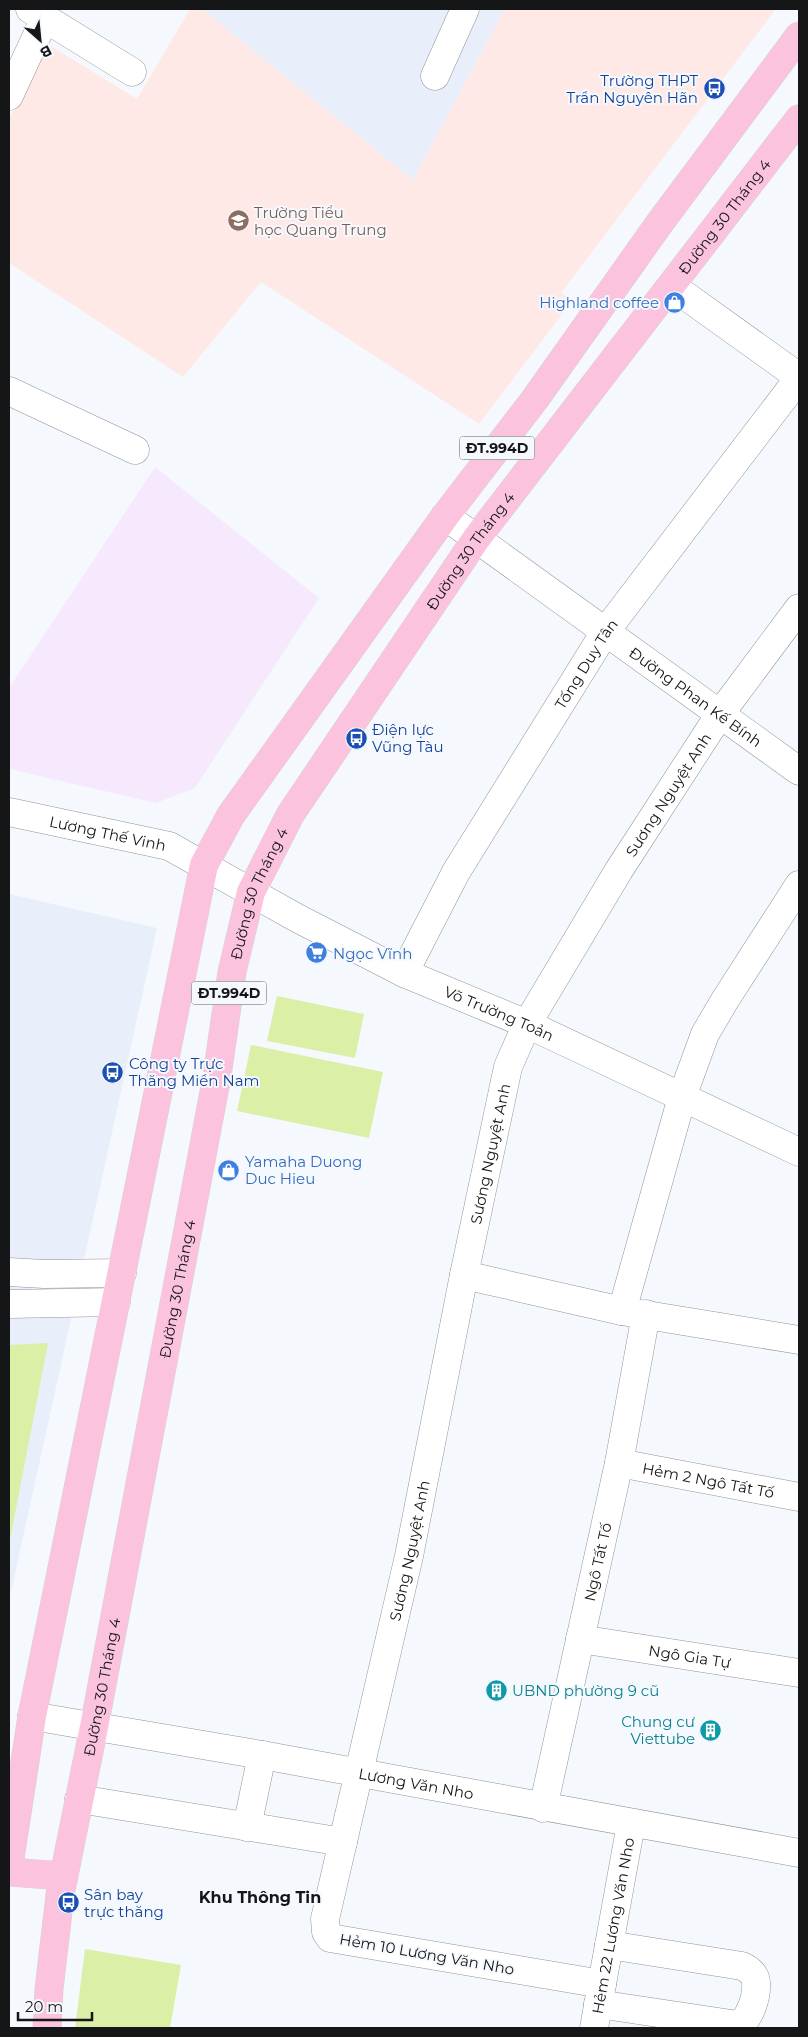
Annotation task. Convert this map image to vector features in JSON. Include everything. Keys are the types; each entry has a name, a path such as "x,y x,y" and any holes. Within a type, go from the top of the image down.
{"main road":[{"name":"ĐT.994D","path":"9,1865 32,1716 204,865 231,815 445,516 535,399 659,224 799,36"},
{"name":"Đường 30 Tháng 4","path":"47,2028 50,1979 64,1876 217,1076 232,972 251,892 290,815 476,539 799,119"},
{"path":"9,1872 64,1876"}],"street":[{"path":"435,76 465,9"},
{"path":"9,96 37,13 132,72"},
{"path":"672,286 799,377"},
{"name":"Tống Duy Tân","path":"404,973 456,872 605,632 799,377"},
{"path":"9,391 134,450"},
{"name":"Đường Phan Kế Bính","path":"445,516 799,771"},
{"name":"Sương Nguyệt Anh","path":"359,1774 409,1556 464,1275 508,1066 527,1024 619,870 720,714 799,608"},
{"name":"Lương Thế Vinh","path":"9,812 169,846 204,865"},
{"name":"Võ Trường Toản","path":"204,865 297,918 404,973 527,1024 799,1152"},
{"name":"Ngô Tất Tố","path":"543,1808 619,1463 634,1313 682,1097 705,1034 799,884"},
{"path":"9,1272 44,1274 122,1273"},
{"path":"464,1275 634,1313 799,1340"},
{"path":"9,1304 116,1302"},
{"name":"Hẻm 2 Ngô Tất Tố","path":"619,1463 799,1497"},
{"name":"Ngô Gia Tự","path":"580,1639 799,1673"},
{"name":"Lương Văn Nho","path":"32,1716 799,1854"},
{"path":"247,1827 262,1756"},
{"name":"Hẻm 10 Lương Văn Nho","path":"359,1774 325,1919 326,1932 330,1938 598,2006"},
{"path":"79,1799 343,1842"},
{"name":"Hẻm 22 Lương Văn Nho","path":"598,2006 631,1824"},
{"path":"598,2006 738,2025 744,2022 750,2014 756,1983 751,1972 742,1966 609,1946"}],"shaded area":[{"name":"Trường Tiểu học Quang Trung","path":"190,9 202,9 413,180 505,9 776,9 561,293 572,301 479,424 261,282 183,377 9,263 9,119 46,43 137,99"},
{"path":"202,9 505,9 413,180"},
{"path":"155,467 319,598 195,788 156,803 9,769 9,688"},
{"path":"9,894 157,928 9,1601"}],"green space":[{"path":"277,996 364,1014 355,1058 267,1041"},
{"path":"251,1045 383,1072 369,1138 237,1111"},
{"path":"48,1343 9,1545 9,1345"},
{"path":"85,1949 181,1965 170,2028 75,2028"}],"place":[{"name":"Trường THPT Trần Nguyên Hãn","path":"714,89"},
{"name":"Trường Tiểu học Quang Trung","path":"238,221"},
{"name":"Highland coffee","path":"675,302"},
{"name":"Điện lực Vũng Tàu","path":"356,738"},
{"name":"Ngọc Vĩnh","path":"317,953"},
{"name":"Công ty Trực Thăng Miền Nam","path":"113,1072"},
{"name":"Yamaha Duong Duc Hieu","path":"229,1170"},
{"name":"UBND phường 9 cũ","path":"496,1690"},
{"name":"Chung cư Viettube","path":"711,1730"},
{"name":"Sân bay trực thăng","path":"68,1903"}],"district":[{"name":"Khu Thông Tin","path":"260,1897"}]}
